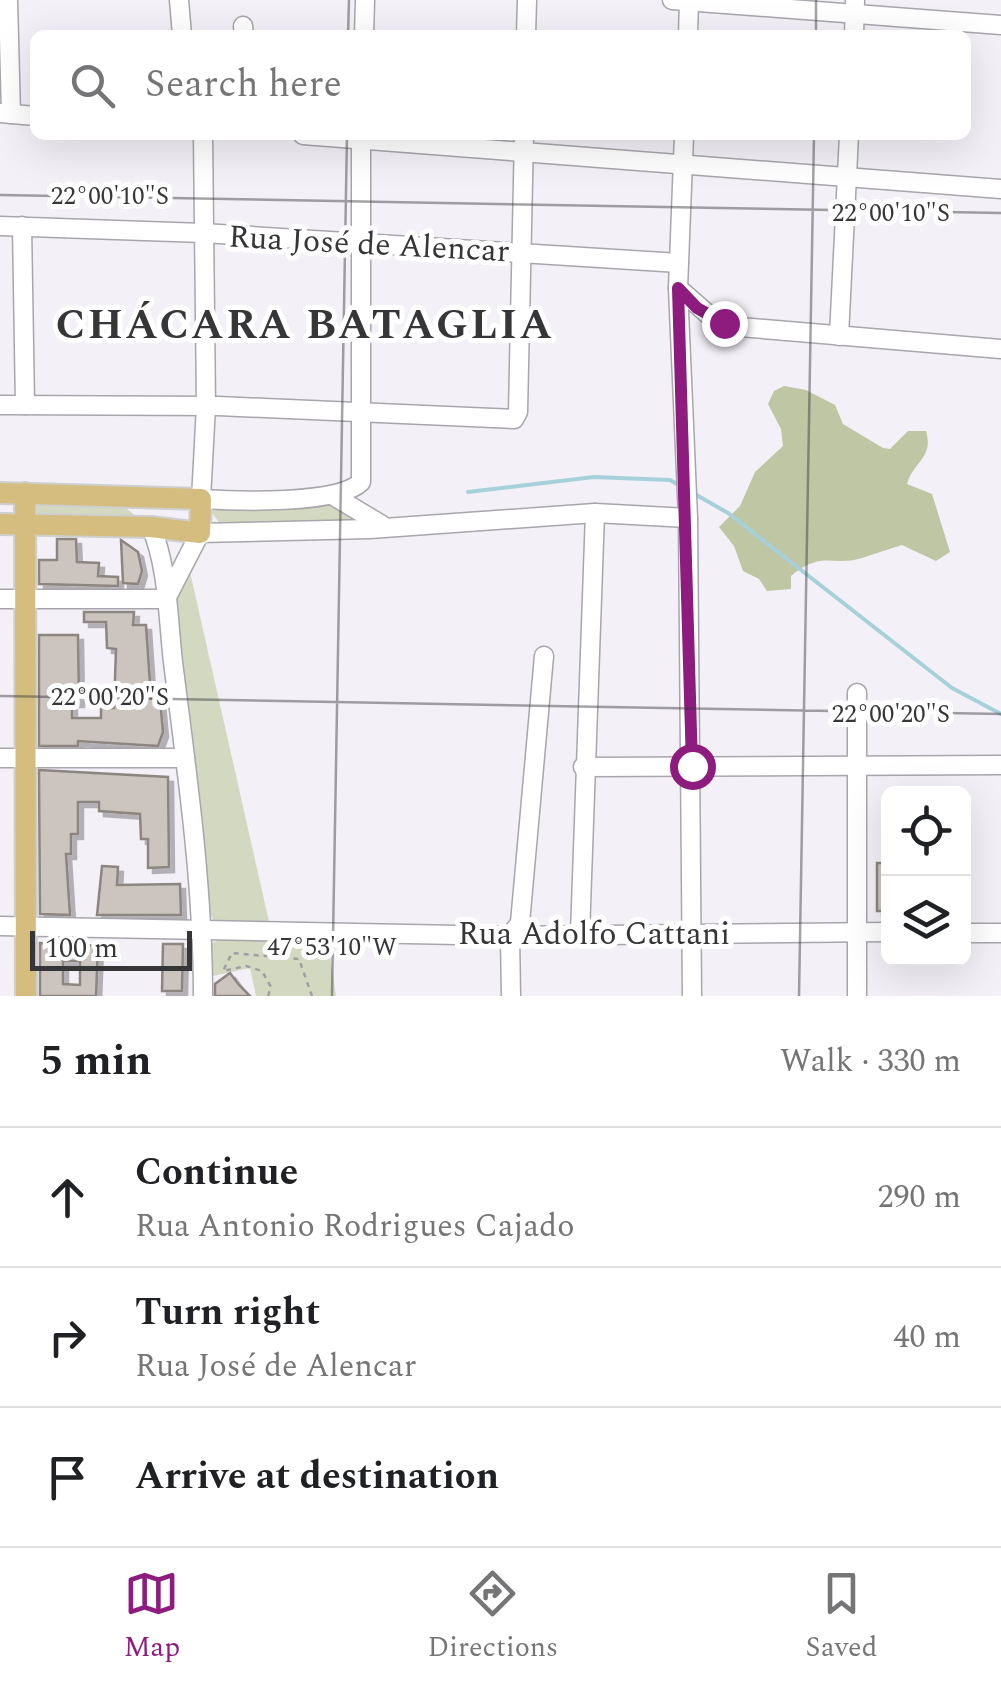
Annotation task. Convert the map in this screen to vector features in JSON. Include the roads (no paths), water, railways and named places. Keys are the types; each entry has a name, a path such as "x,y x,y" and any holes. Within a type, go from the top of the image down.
{"main road":[{"path":"0,493 201,499 200,533 151,526 0,524"},
{"path":"25,493 26,996"},
{"path":"126,495 151,526"}],"street":[{"path":"6,113 8,0"},
{"path":"178,0 181,30"},
{"path":"364,30 365,0"},
{"path":"526,30 528,0"},
{"path":"687,30 684,0 855,7 1001,26"},
{"path":"203,140 206,406 201,499 332,495 361,482 361,140"},
{"path":"458,140 523,142 683,163 1001,189"},
{"path":"684,140 678,288 688,514 692,996"},
{"path":"840,336 849,140"},
{"path":"0,405 206,406 514,419 518,412 523,142"},
{"name":"Rua José de Alencar","path":"0,226 203,232 678,263"},
{"path":"22,226 25,405"},
{"path":"678,288 697,308 724,323 1001,349"},
{"path":"332,495 382,526"},
{"path":"166,599 200,533 595,513 688,514"},
{"path":"580,934 595,513"},
{"path":"151,526 166,599 185,758 203,932 203,996"},
{"path":"0,599 166,599"},
{"path":"512,996 510,936 520,923 544,656"},
{"path":"856,996 857,693"},
{"path":"0,758 185,758"},
{"path":"583,767 1001,766"},
{"name":"Rua Adolfo Cattani","path":"0,926 510,936 881,932"},
{"path":"971,933 1001,933"}],"waterway":[{"path":"468,492 594,477 670,480 680,486"},
{"path":"693,493 728,513 952,688 1001,714"}],"district":[{"name":"CHÁCARA BATAGLIA","path":"305,323"}]}
